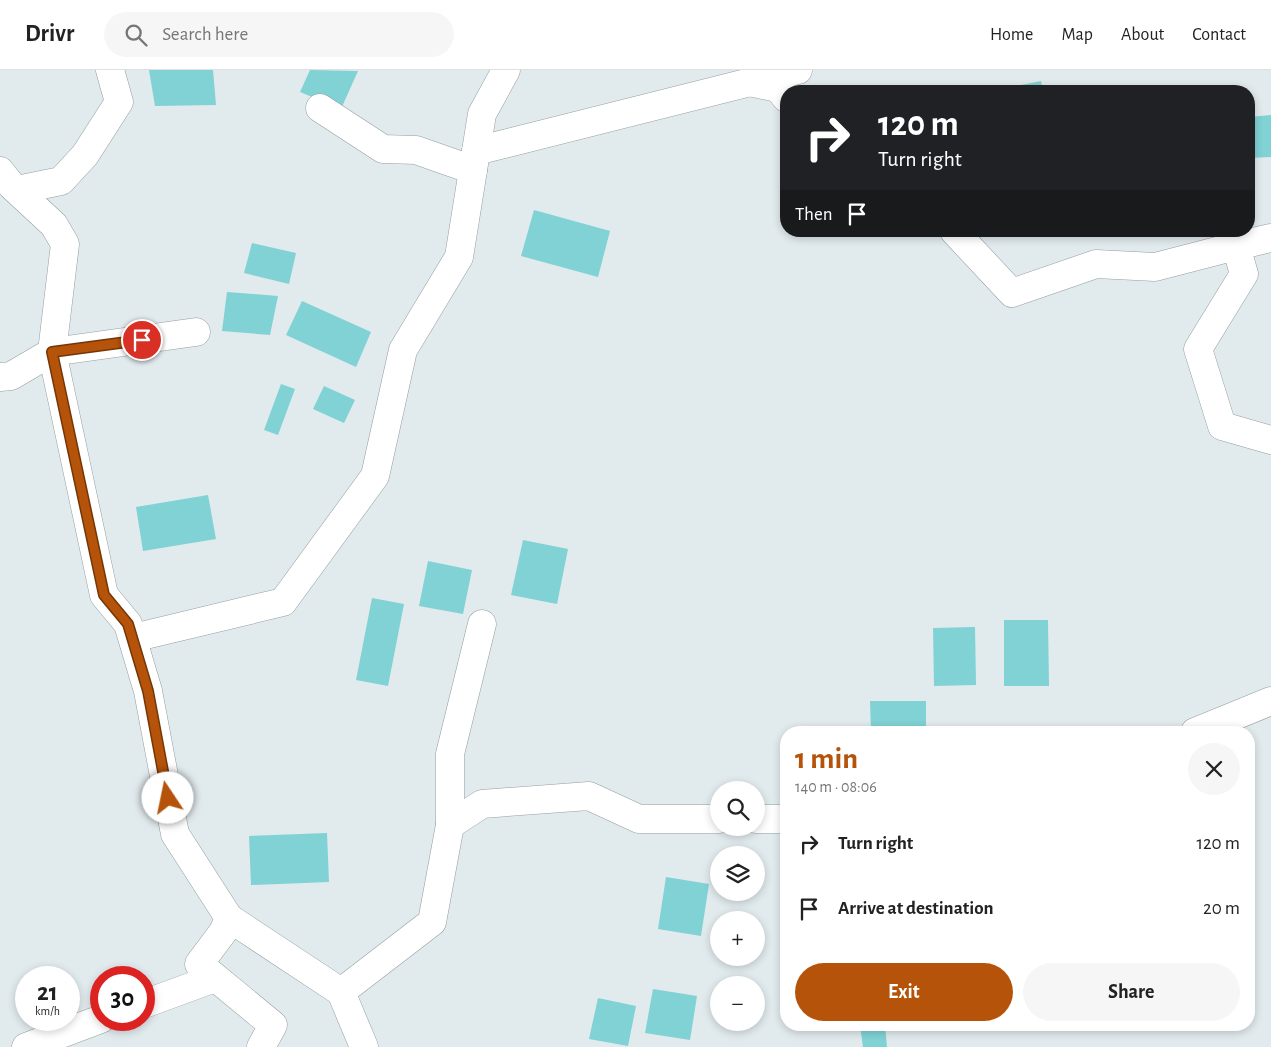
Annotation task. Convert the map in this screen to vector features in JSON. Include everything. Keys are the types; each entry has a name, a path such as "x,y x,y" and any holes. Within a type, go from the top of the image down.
{"street":[{"path":"9,180 61,181 86,156 119,102 110,70"},
{"path":"133,638 283,602 375,476 403,350 459,257 482,114 506,70"},
{"path":"320,108 383,149 416,150 475,161 742,77 798,70"},
{"path":"742,77 778,88 780,90"},
{"path":"9,180 54,225 65,244 52,352 104,595 128,624 133,638 148,691 175,834 229,918 341,992 364,1047"},
{"path":"960,237 1012,292 1096,264 1155,267 1271,238"},
{"path":"1236,246 1244,274 1198,349 1222,426 1271,440"},
{"path":"0,377 11,376 52,352 196,332"},
{"path":"341,992 432,922 450,825 450,754 482,624"},
{"path":"1210,726 1271,701"},
{"path":"450,825 482,804 589,796 639,819 710,819"},
{"path":"765,819 780,820"},
{"path":"229,918 222,932 199,964 272,1025 261,1047"},
{"path":"155,1000 215,978"},
{"path":"26,1047 90,1023"}],"building":[{"path":"149,70 213,70 216,105 155,106"},
{"path":"310,70 358,71 341,109 300,92"},
{"path":"1041,81 1042,85 1021,85"},
{"path":"1271,115 1271,157 1255,158 1255,116"},
{"path":"534,210 610,231 598,277 521,256"},
{"path":"252,243 296,253 289,284 244,273"},
{"path":"227,292 278,296 270,335 222,331"},
{"path":"302,301 371,332 356,367 286,335"},
{"path":"281,384 295,389 278,435 264,430"},
{"path":"324,386 355,400 344,423 313,409"},
{"path":"208,495 216,539 143,551 136,507"},
{"path":"523,540 568,549 557,604 511,595"},
{"path":"428,561 472,570 463,614 419,606"},
{"path":"372,598 404,604 388,686 356,680"},
{"path":"1004,620 1048,620 1049,686 1004,686"},
{"path":"975,627 976,685 934,686 933,628"},
{"path":"870,701 926,701 926,726 871,726"},
{"path":"327,833 329,882 251,885 249,836"},
{"path":"666,877 709,884 701,936 658,929"},
{"path":"653,989 697,996 690,1040 645,1033"},
{"path":"598,998 636,1006 628,1046 589,1039"},
{"path":"861,1031 886,1031 887,1047 863,1047"}],"route":[{"path":"142,340 52,352 104,595 128,624 148,691 168,798"}]}
